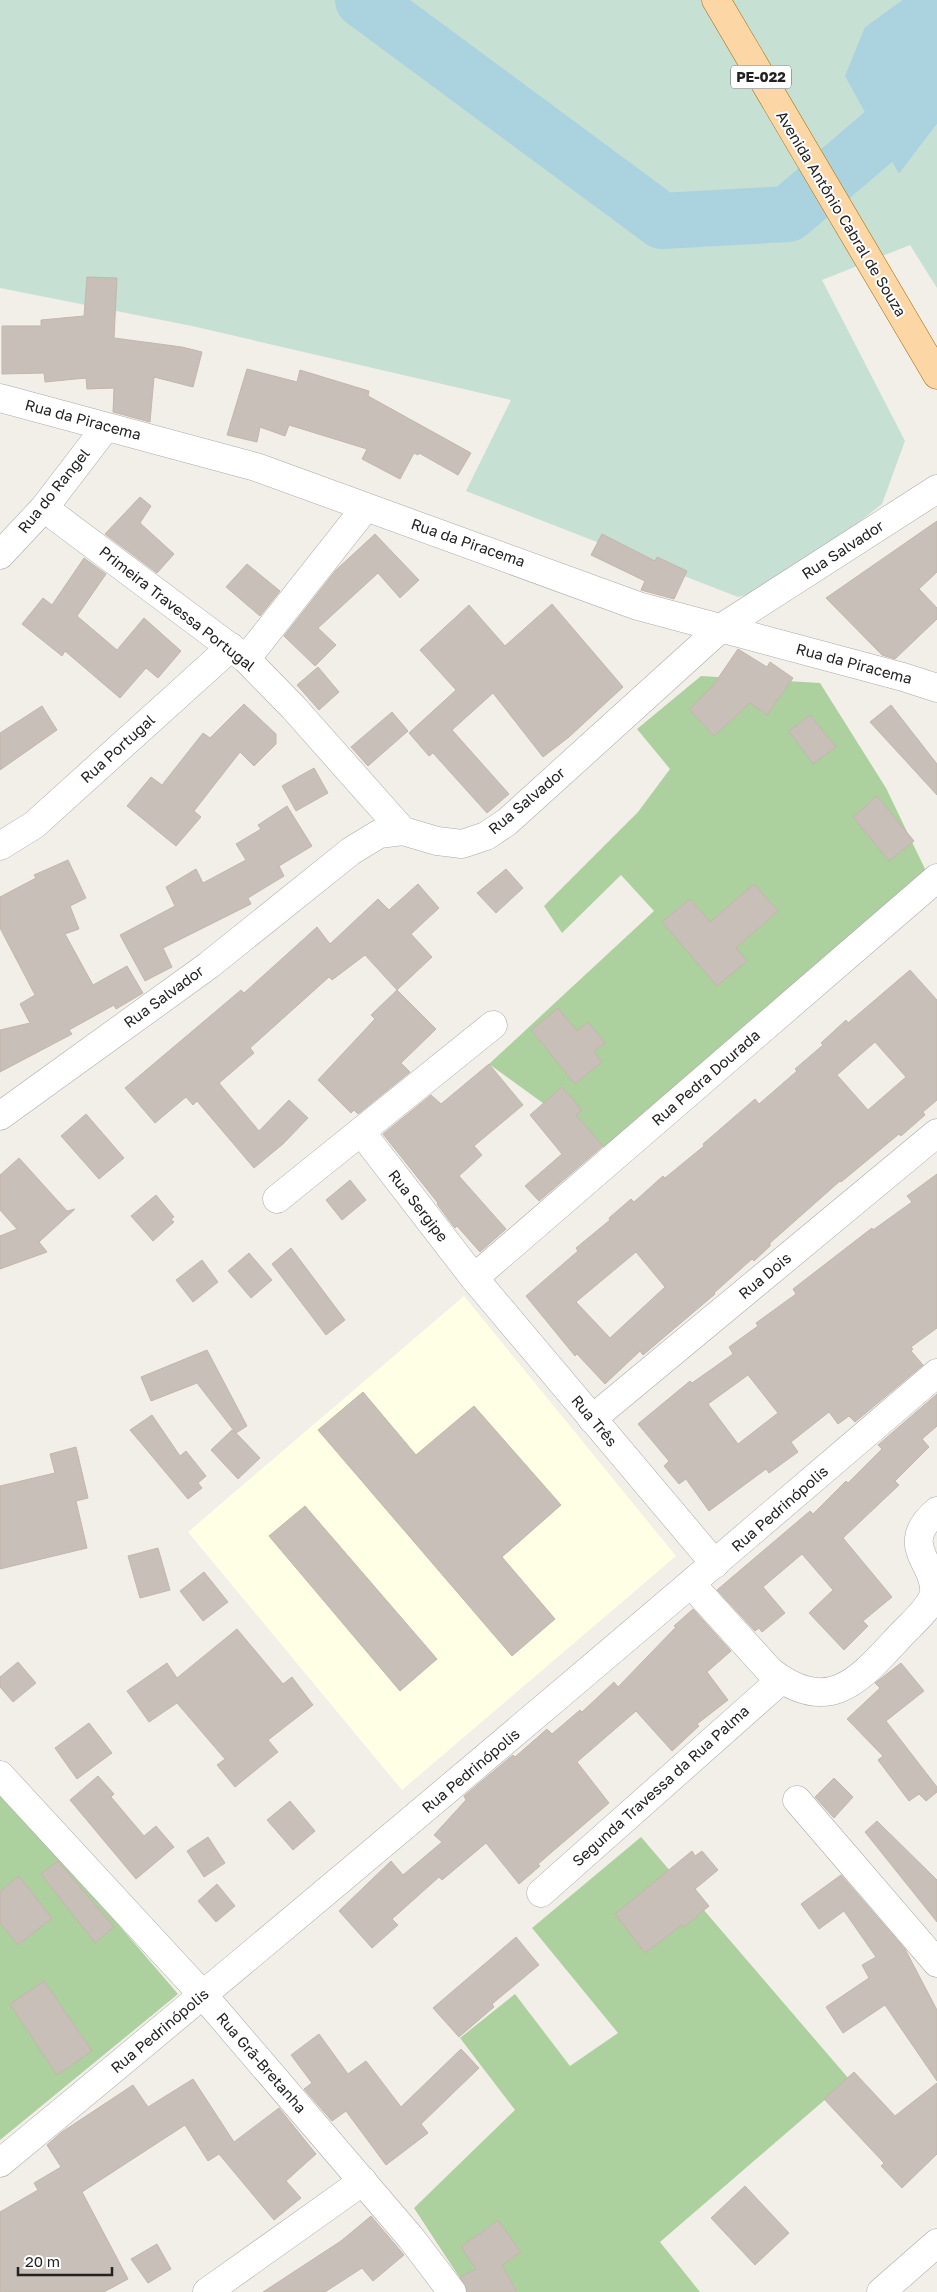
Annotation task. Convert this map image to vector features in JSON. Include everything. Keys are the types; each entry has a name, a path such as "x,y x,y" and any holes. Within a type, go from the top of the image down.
{"main road":[{"name":"Avenida Antônio Cabral de Souza","path":"716,0 937,375"}],"street":[{"name":"Rua da Piracema","path":"0,398 256,467 528,564 638,606 903,677 937,688"},
{"name":"Rua do Rangel","path":"0,555 44,508 106,427"},
{"name":"Rua Salvador","path":"0,1116 209,965 352,851 379,834 403,831 437,841 462,844 486,836 507,822 721,628 937,489"},
{"name":"Rua Portugal","path":"0,846 34,825 239,653 366,507"},
{"name":"Primeira Travessa Portugal","path":"44,508 239,653 293,707 403,831"},
{"name":"Rua Pedra Dourada","path":"474,1278 937,878"},
{"path":"277,1199 362,1133 493,1025"},
{"name":"Rua Sergipe","path":"362,1133 474,1278"},
{"name":"Rua Dois","path":"592,1419 937,1133"},
{"name":"Rua Três","path":"474,1278 715,1564"},
{"name":"Rua Pedrinópolis","path":"0,2163 692,1584 937,1373"},
{"path":"692,1584 753,1654 781,1680 802,1690 815,1692 831,1692 845,1688 864,1674 924,1610 934,1594 932,1576 920,1543 921,1530 928,1519 937,1511"},
{"name":"Segunda Travessa da Rua Palma","path":"541,1893 781,1680"},
{"name":"Rua Grã-Bretanha","path":"0,1775 203,1995 412,2238 452,2292"},
{"path":"797,1800 937,1963"},
{"path":"207,2292 363,2181"},
{"path":"881,2292 937,2243"}],"shaded area":[{"path":"0,0 902,0 865,27 899,174 937,124 937,288 910,245 822,280 905,441 882,504 803,566 767,590 738,597 466,491 511,400 192,326 0,288"},
{"path":"464,1296 676,1556 402,1790 188,1532"}],"green space":[{"path":"701,676 820,683 886,788 926,871 605,1148 489,1064 654,911 621,875 562,933 544,906 638,812 670,769 637,729"},
{"path":"0,1787 178,1994 0,2140"},
{"path":"641,1837 849,2079 660,2242 700,2292 469,2292 414,2208 515,2110 460,2038 515,1994 570,2066 618,2033 532,1928"}],"water":[{"path":"902,0 937,0 937,124 899,174 845,76 865,27"}],"building":[{"path":"87,277 117,278 114,338 182,347 202,352 193,387 154,377 150,422 113,412 114,388 87,389 86,378 45,382 44,373 2,374 2,326 41,326 41,320 84,316"},
{"path":"247,369 297,382 300,370 369,391 368,396 471,453 458,475 419,453 418,455 414,453 400,479 362,459 367,449 289,425 285,436 260,427 257,442 227,435"},
{"path":"140,497 151,506 140,523 174,554 157,573 105,534"},
{"path":"937,521 937,572 919,589 937,608 937,619 895,659 882,655 826,598"},
{"path":"375,534 419,580 400,598 378,573 318,628 336,645 315,666 284,636 336,570"},
{"path":"602,534 655,561 657,557 687,571 674,599 641,590 645,581 591,555"},
{"path":"84,558 106,574 77,616 117,650 144,618 181,651 158,678 146,668 120,698 65,651 62,656 22,624 43,598 52,605"},
{"path":"247,564 280,591 260,616 226,587"},
{"path":"552,604 623,687 569,737 543,757 493,693 452,730 509,794 487,813 433,753 429,756 409,733 456,690 420,650 469,605 505,646"},
{"path":"738,649 767,667 770,662 793,678 767,715 750,703 714,736 689,709 712,687"},
{"path":"318,667 339,692 319,710 297,685"},
{"path":"244,704 276,734 276,744 254,766 240,752 194,811 201,817 176,846 127,806 151,777 162,785 203,733 210,738"},
{"path":"891,705 937,764 937,795 870,722"},
{"path":"42,706 57,730 0,770 0,733"},
{"path":"392,712 408,731 368,766 351,747"},
{"path":"810,715 836,747 813,764 789,731"},
{"path":"314,768 328,793 296,811 282,786"},
{"path":"877,796 914,841 889,861 853,817"},
{"path":"287,806 312,846 279,866 284,876 248,898 251,904 163,948 172,967 145,981 120,935 175,906 166,887 196,869 203,883 246,860 236,844 261,829 258,825"},
{"path":"68,860 86,898 70,906 79,929 65,934 93,985 127,966 143,993 116,1009 114,1005 69,1030 72,1034 0,1072 0,1030 30,1023 20,1004 35,995 0,928 0,897 36,878 34,875"},
{"path":"506,869 523,888 496,913 477,893"},
{"path":"418,884 439,908 411,934 432,957 397,990 365,955 332,980 329,977 250,1048 254,1053 219,1083 259,1131 289,1100 308,1118 283,1144 254,1168 197,1101 193,1105 186,1097 155,1123 125,1088 241,990 244,993 317,927 330,944 378,899 389,910"},
{"path":"754,884 778,911 736,948 747,961 717,986 662,922 690,899 710,922"},
{"path":"910,970 937,1000 937,1100 923,1112 925,1115 901,1136 899,1134 840,1181 770,1243 770,1246 754,1261 752,1259 715,1294 643,1355 640,1351 605,1384 577,1354 575,1356 526,1296 578,1251 576,1248 610,1220 609,1218 631,1199 634,1202 663,1176 665,1178 704,1146 703,1144 755,1099 759,1104 797,1071 795,1069 823,1045 821,1043 846,1020 848,1023","holes":["875,1042 906,1077 868,1110 837,1075","636,1252 665,1287 610,1338 576,1302"]},
{"path":"397,990 436,1029 401,1063 410,1072 358,1114 354,1110 351,1113 318,1080 375,1019 371,1015"},
{"path":"558,1008 577,1031 588,1022 605,1043 594,1052 602,1062 575,1084 531,1030"},
{"path":"489,1064 523,1105 474,1146 482,1155 459,1176 506,1229 480,1252 457,1226 455,1228 438,1203 383,1134 431,1095 441,1104"},
{"path":"562,1087 582,1110 576,1115 603,1146 539,1201 525,1186 562,1154 530,1115"},
{"path":"86,1114 124,1158 99,1179 61,1136"},
{"path":"19,1158 67,1211 75,1209 39,1242 47,1252 0,1269 0,1236 17,1229 0,1210 0,1175"},
{"path":"937,1174 937,1328 911,1347 913,1349 911,1351 923,1365 855,1422 849,1416 838,1424 829,1412 791,1442 798,1452 769,1473 766,1469 709,1511 686,1479 679,1484 664,1466 669,1461 638,1424 690,1381 692,1383 733,1354 729,1347 758,1326 756,1323 796,1294 793,1289 872,1228 873,1230 912,1202 907,1196","holes":["748,1375 778,1413 738,1444 708,1404"]},
{"path":"350,1180 366,1200 342,1220 326,1200"},
{"path":"156,1195 174,1217 171,1219 174,1222 153,1241 131,1216"},
{"path":"291,1248 345,1320 326,1335 272,1264"},
{"path":"249,1253 272,1280 251,1298 228,1271"},
{"path":"202,1260 218,1282 193,1302 176,1280"},
{"path":"207,1350 247,1426 236,1433 260,1458 238,1479 211,1450 232,1430 235,1432 197,1383 151,1401 141,1377"},
{"path":"363,1392 416,1455 474,1406 561,1505 502,1557 555,1619 512,1656 318,1430"},
{"path":"937,1394 937,1426 922,1439 929,1447 895,1481 899,1485 843,1538 892,1597 863,1621 868,1626 844,1650 809,1613 833,1590 802,1554 763,1587 785,1613 762,1632 759,1628 755,1631 717,1590 810,1511 813,1514 846,1481 848,1483 882,1449 878,1445"},
{"path":"152,1415 180,1456 186,1451 206,1476 198,1483 202,1488 188,1499 130,1430"},
{"path":"76,1447 88,1498 76,1501 87,1548 0,1569 0,1486 55,1473 50,1454"},
{"path":"305,1506 437,1659 400,1691 269,1536"},
{"path":"158,1548 170,1590 140,1598 128,1556"},
{"path":"204,1572 228,1602 203,1621 180,1591"},
{"path":"693,1609 731,1651 707,1672 728,1700 697,1724 699,1726 672,1751 636,1711 577,1762 609,1803 538,1864 540,1866 519,1884 486,1843 442,1880 439,1877 392,1919 398,1925 372,1948 339,1911 391,1861 403,1875 442,1842 434,1835 466,1800 464,1796 513,1755 515,1757 547,1729 552,1734 580,1710 582,1712 614,1682 618,1687 676,1627 674,1626"},
{"path":"237,1629 283,1684 292,1677 313,1705 268,1740 278,1752 235,1787 217,1765 225,1759 177,1703 149,1722 127,1691 167,1663 177,1678"},
{"path":"18,1662 36,1683 13,1702 0,1687 0,1677"},
{"path":"901,1663 924,1691 886,1721 937,1787 937,1792 926,1801 919,1794 909,1801 878,1760 883,1756 847,1719 880,1688 875,1683"},
{"path":"89,1723 112,1753 77,1779 55,1748"},
{"path":"98,1776 114,1794 111,1797 144,1836 156,1826 174,1847 136,1879 70,1800"},
{"path":"834,1778 853,1797 834,1818 815,1797"},
{"path":"290,1801 315,1831 293,1850 267,1820"},
{"path":"877,1821 937,1880 937,1922 865,1832"},
{"path":"208,1837 225,1863 204,1877 187,1851"},
{"path":"692,1851 695,1856 702,1851 718,1870 695,1889 709,1906 684,1927 682,1925 645,1953 615,1914"},
{"path":"58,1861 114,1927 95,1943 41,1874"},
{"path":"841,1875 905,1949 937,2010 937,2081 885,2005 843,2033 826,2007 869,1978 862,1965 876,1957 844,1911 819,1929 801,1904"},
{"path":"19,1876 52,1918 18,1945 0,1923 0,1891"},
{"path":"217,1884 235,1906 216,1922 198,1901"},
{"path":"516,1937 539,1965 492,2004 494,2007 459,2037 433,2008"},
{"path":"44,1981 92,2051 57,2075 10,2004"},
{"path":"319,2034 348,2074 366,2061 401,2107 461,2049 479,2068 421,2124 428,2133 386,2165 346,2111 332,2121 304,2089 312,2083 291,2055"},
{"path":"854,2072 895,2116 937,2083 937,2154 902,2188 881,2166 884,2163 824,2099"},
{"path":"193,2079 234,2142 279,2108 316,2154 286,2181 301,2198 274,2220 219,2154 208,2161 185,2125 82,2192 128,2279 104,2292 0,2292 0,2212 38,2190 34,2183 61,2167 47,2145 62,2132 133,2085 148,2107"},
{"path":"745,2186 789,2233 755,2265 711,2218"},
{"path":"371,2216 404,2255 373,2281 362,2268 325,2292 263,2292 341,2241"},
{"path":"498,2220 521,2252 502,2265 517,2292 467,2292 460,2277 476,2269 461,2247"},
{"path":"157,2244 171,2269 148,2283 131,2259"}],"waterway":[{"path":"363,0 662,221 788,214 937,87"}]}
